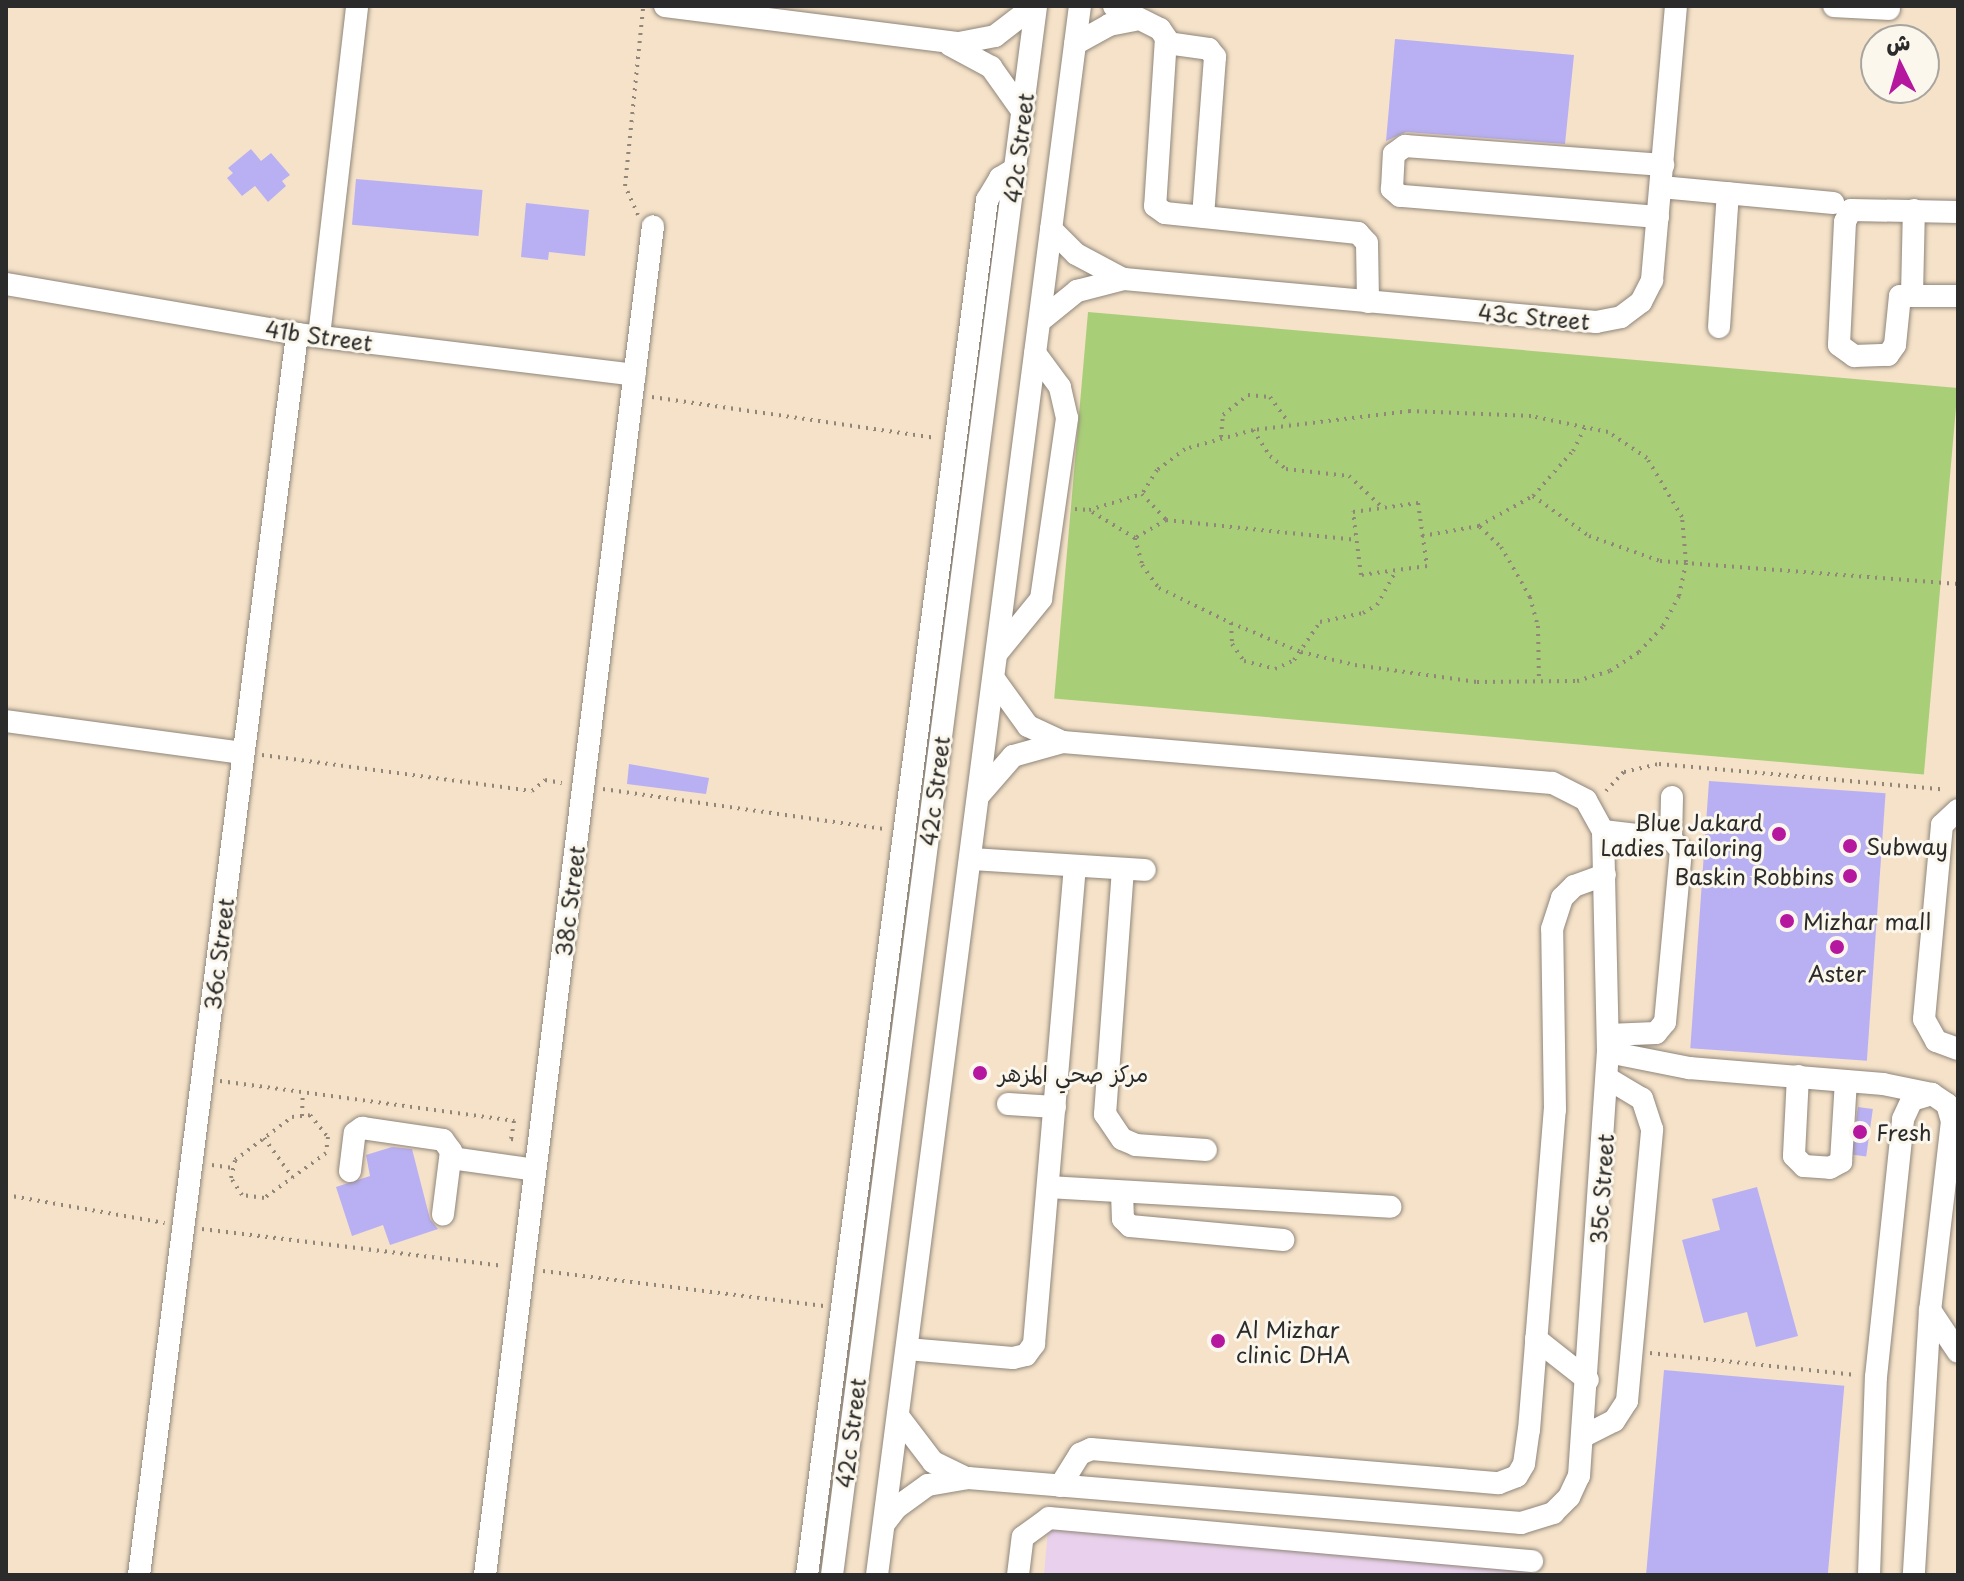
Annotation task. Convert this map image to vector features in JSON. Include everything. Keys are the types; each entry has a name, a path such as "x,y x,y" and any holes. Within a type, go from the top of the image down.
{"street":[{"name":"36c Street","path":"139,1575 243,753 357,6"},
{"path":"677,7 941,42 995,36 1035,6"},
{"name":"42c Street","path":"832,1575 1035,6"},
{"name":"42c Street","path":"877,1575 1080,6"},
{"path":"1114,6 1134,20 1160,29 1167,43 1153,200 1165,213 1358,233 1368,249 1368,302"},
{"name":"43c Street","path":"1040,321 1077,291 1124,279 1609,321 1632,310 1647,291 1658,217 1676,6"},
{"path":"1834,6 1889,9"},
{"path":"1075,44 1109,25 1134,20"},
{"path":"941,42 991,67 1023,112"},
{"path":"1167,43 1209,49 1215,57 1203,217"},
{"path":"1658,217 1400,196 1392,189 1394,154 1405,146 1662,176 1728,193 1833,203"},
{"path":"807,1575 987,200 1000,178 1015,169"},
{"path":"1719,327 1728,193"},
{"path":"1958,212 1856,208 1848,214 1842,351 1854,356 1891,352 1897,299 1912,295 1958,296"},
{"path":"1912,295 1914,210"},
{"name":"38c Street","path":"485,1575 653,226"},
{"name":"43c Street","path":"1051,229 1084,260 1124,279"},
{"name":"41b Street","path":"6,284 308,335 635,375"},
{"path":"997,653 1041,599 1067,418 1060,387 1035,353"},
{"path":"994,679 1028,726 1063,742 1552,783 1576,792 1599,820 1671,839 1681,850 1665,1022 1656,1033 1608,1043"},
{"path":"6,721 243,753"},
{"path":"979,795 1013,756 1063,742"},
{"path":"1671,839 1672,797"},
{"path":"1958,810 1942,825 1924,1019 1936,1041 1958,1049"},
{"name":"35c Street","path":"1532,1522 1553,1513 1569,1497 1579,1476 1607,1078 1605,875 1599,820"},
{"path":"971,859 1075,868 1145,870"},
{"path":"907,1349 1019,1358 1034,1344 1075,868"},
{"path":"1123,869 1105,1114 1122,1139 1136,1145 1206,1150"},
{"path":"1060,1486 1080,1454 1091,1449 1499,1483 1522,1470 1555,1110 1552,929 1562,898 1589,878 1605,875"},
{"path":"1608,1043 1689,1068 1846,1081 1932,1094 1952,1112 1954,1145 1930,1310 1914,1575"},
{"path":"1798,1076 1794,1156 1804,1166 1830,1168 1841,1162 1846,1081"},
{"path":"1582,1437 1614,1421 1624,1408 1632,1352 1651,1118 1642,1099 1607,1078"},
{"path":"1869,1575 1876,1377 1905,1109 1921,1095 1932,1094"},
{"path":"1008,1104 1055,1107"},
{"path":"350,1171 355,1133 362,1128 437,1138 448,1145 451,1158 443,1214"},
{"path":"451,1158 535,1170"},
{"path":"1048,1187 1390,1207"},
{"path":"1122,1192 1123,1219 1130,1226 1283,1240"},
{"path":"1930,1310 1958,1352"},
{"path":"1536,1339 1588,1380"},
{"path":"898,1416 933,1462 968,1478"},
{"path":"884,1524 896,1508 928,1485 968,1478 1532,1522 1531,1568 1049,1518 1023,1537 1018,1575"},
{"path":"1449,1479 1466,1519"},
{"path":"1277,1542 1294,1503"}],"path":[{"path":"643,6 625,186 631,207 653,226"},
{"path":"635,375 655,378 652,398 940,438 943,419 958,421"},
{"path":"1221,437 1223,415 1248,395 1270,397 1289,423"},
{"path":"1440,410 1586,424 1629,443 1662,475 1682,517 1686,562 1673,606 1639,652 1610,671 1577,681 1416,676 1301,652 1159,588 1142,565 1135,538 1089,510 1142,494 1171,458 1221,437 1289,423 1440,410"},
{"path":"1422,536 1479,526 1533,496 1573,451 1586,424"},
{"path":"1253,430 1270,456 1286,469 1349,476 1383,508"},
{"path":"1142,494 1166,520"},
{"path":"1533,496 1613,548 1686,562 1958,584"},
{"path":"1418,503 1427,566 1361,575 1353,512 1383,508 1418,503"},
{"path":"1135,538 1166,520 1357,540"},
{"path":"1479,526 1501,547 1530,597 1538,626 1539,682"},
{"path":"1231,623 1237,654 1254,667 1275,669 1301,652 1320,622 1377,605 1396,571"},
{"path":"1599,820 1615,780 1646,764 1941,789"},
{"path":"202,1079 514,1121 511,1139 538,1143"},
{"path":"302,1116 303,1093"},
{"path":"310,1115 328,1137 326,1153 264,1198 242,1195 231,1178 235,1160 264,1138 292,1117 310,1115"},
{"path":"264,1138 293,1178"},
{"path":"6,1195 183,1227 842,1308"},
{"path":"1632,1352 1876,1377"}],"shaded area":[{"path":"1049,1518 1532,1561 1530,1575 1044,1575"}],"green space":[{"path":"1088,312 1958,388 1924,775 1054,699"}],"building":[{"path":"1395,39 1574,55 1565,144 1406,132 1386,141"},
{"path":"251,149 261,161 271,153 290,175 282,181 286,186 268,202 255,186 242,196 227,178 233,173 228,168"},
{"path":"356,179 483,190 479,236 352,225"},
{"path":"526,203 589,210 585,256 549,252 548,260 521,257"},
{"path":"629,764 709,778 706,794 627,784"},
{"name":"Mizhar mall","path":"1709,781 1886,793 1867,1061 1690,1048"},
{"name":"Fresh","path":"1858,1107 1873,1109 1866,1157 1851,1155"},
{"path":"392,1147 412,1149 430,1219 438,1229 390,1245 383,1225 352,1236 336,1187 370,1176 366,1155"},
{"path":"1757,1187 1798,1336 1756,1347 1747,1312 1704,1323 1682,1240 1720,1230 1712,1199"},
{"path":"1664,1370 1844,1386 1828,1575 1646,1575"}],"place":[{"name":"Blue Jakard Ladies Tailoring","path":"1779,834"},
{"name":"Subway","path":"1850,846"},
{"name":"Baskin Robbins","path":"1850,876"},
{"name":"Mizhar mall","path":"1787,921"},
{"name":"Aster","path":"1837,947"},
{"name":"مركز صحي المزهر","path":"980,1073"},
{"name":"Fresh","path":"1860,1132"},
{"name":"Al Mizhar clinic DHA","path":"1218,1341"}]}
